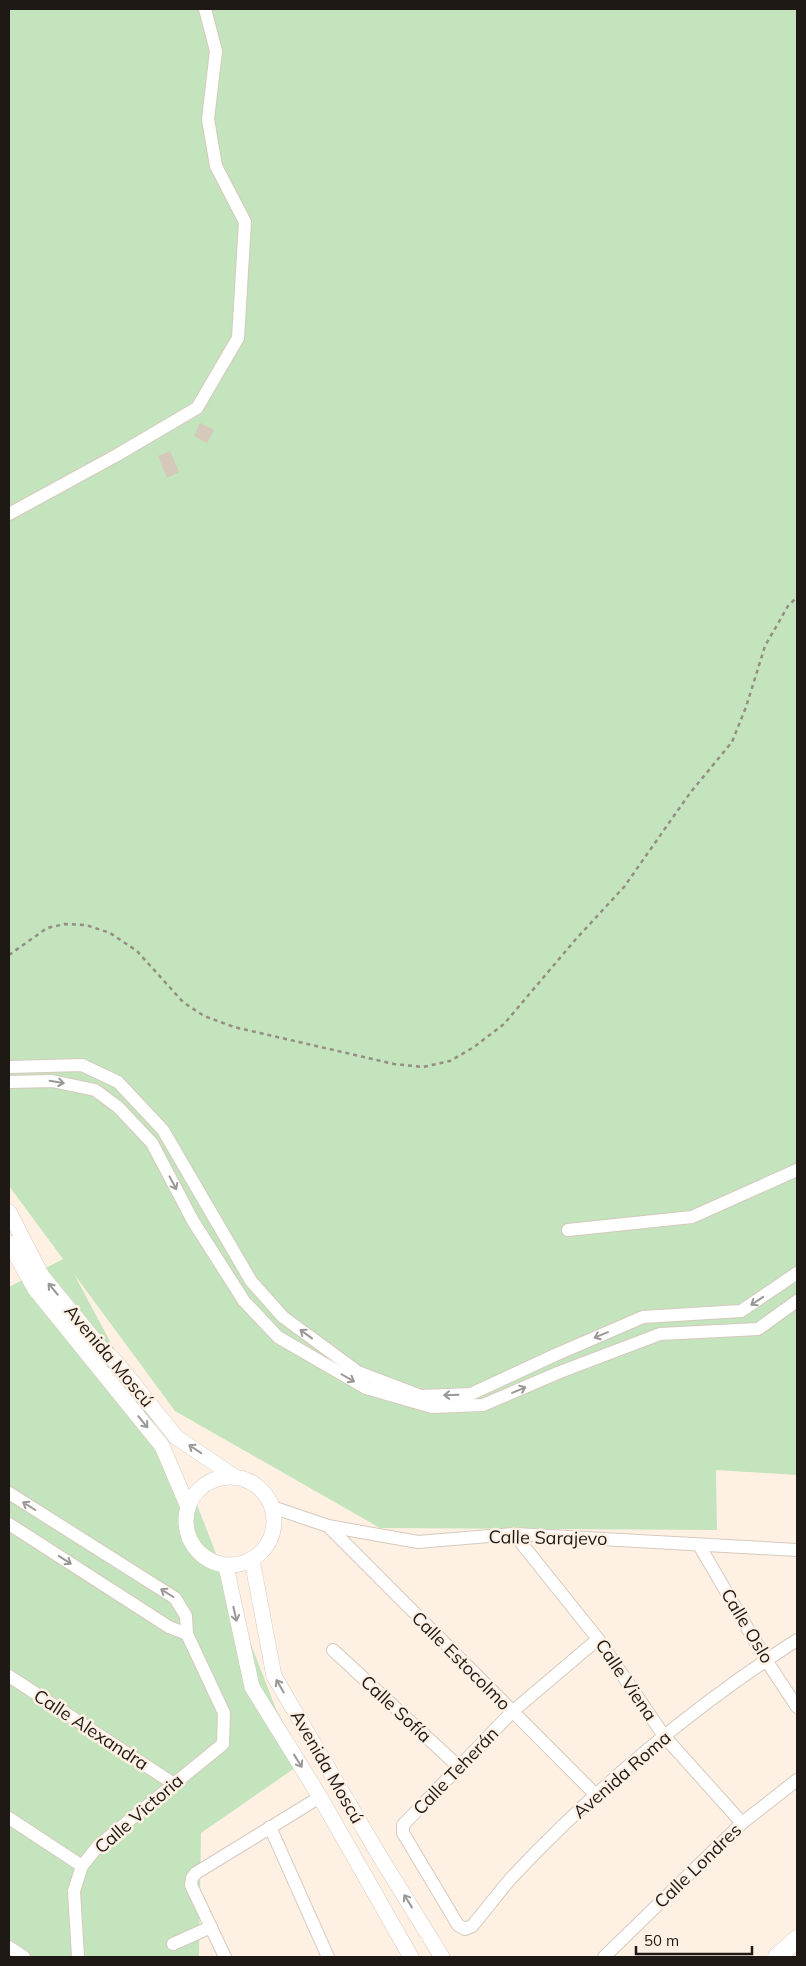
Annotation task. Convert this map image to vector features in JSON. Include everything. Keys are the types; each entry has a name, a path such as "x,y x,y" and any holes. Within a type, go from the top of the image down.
{"main road":[{"path":"777,1957 797,1939"}],"street":[{"path":"9,514 117,455 197,408 238,338 245,222 216,166 208,119 216,51 205,9"},
{"path":"9,1067 82,1065 118,1082 163,1130 251,1281 283,1317 358,1372 421,1396 471,1394 644,1317 741,1311 797,1273"},
{"path":"9,1082 52,1081 95,1090 118,1107 152,1143 194,1222 244,1300 278,1337 366,1388 432,1407 483,1405 660,1334 758,1328 797,1301"},
{"path":"164,1165 180,1158"},
{"path":"568,1230 692,1217 797,1170"},
{"name":"Avenida Moscú","path":"9,1212 42,1276 162,1446 188,1508"},
{"name":"Avenida Moscú","path":"9,1243 34,1289 96,1353 118,1363 176,1437 235,1477"},
{"path":"244,1300 259,1290"},
{"path":"538,1363 545,1379"},
{"path":"162,1446 176,1437"},
{"path":"221,1477 235,1477 248,1480 258,1486 267,1496 272,1507 275,1522 272,1538 264,1550 252,1560 240,1565 226,1566 212,1563 201,1555 192,1544 186,1532 185,1518 196,1492 208,1482 221,1477"},
{"path":"9,1493 175,1598 186,1616 187,1634 170,1627 9,1524"},
{"name":"Calle Sarajevo","path":"272,1507 328,1526 418,1542 514,1534 797,1550"},
{"name":"Calle Estocolmo","path":"328,1526 596,1795"},
{"name":"Calle Viena","path":"514,1534 598,1638 664,1736 742,1823"},
{"name":"Calle Oslo","path":"699,1545 766,1660 797,1707"},
{"name":"Avenida Moscú","path":"252,1560 274,1676 442,1957"},
{"name":"Avenida Moscú","path":"226,1566 252,1687 320,1797 408,1952"},
{"name":"Calle Victoria","path":"78,1957 74,1891 82,1866 98,1846 223,1744 224,1713 187,1634"},
{"name":"Calle Teherán","path":"465,1929 458,1925 403,1833 403,1825 512,1712 598,1638"},
{"name":"Avenida Roma","path":"465,1929 472,1926 514,1874 596,1795 664,1736 766,1660 797,1640"},
{"name":"Calle Sofía","path":"333,1650 460,1768"},
{"name":"Calle Alexandra","path":"9,1676 174,1784"},
{"name":"Calle Londres","path":"604,1957 742,1823 797,1780"},
{"path":"225,1957 191,1885 192,1878 196,1872 320,1797"},
{"path":"9,1818 82,1866"},
{"path":"270,1827 328,1957"},
{"path":"173,1944 211,1927"},
{"path":"408,1952 427,1932"},
{"path":"9,1947 24,1957"}],"path":[{"path":"9,955 47,928 65,924 86,926 110,933 137,951 183,1002 204,1016 234,1027 394,1064 423,1067 450,1062 474,1047 504,1024 576,939 624,887 690,793 732,742 746,707 764,646 788,606 797,597"}],"green space":[{"path":"9,9 797,9 797,1475 716,1470 717,1530 380,1528 175,1411 74,1274 196,1502 276,1709 305,1761 201,1833 199,1957 9,1957 9,1287 63,1259 9,1186"}],"building":[{"path":"200,423 214,430 207,443 194,436"},
{"path":"170,451 179,472 167,478 158,456"}]}
